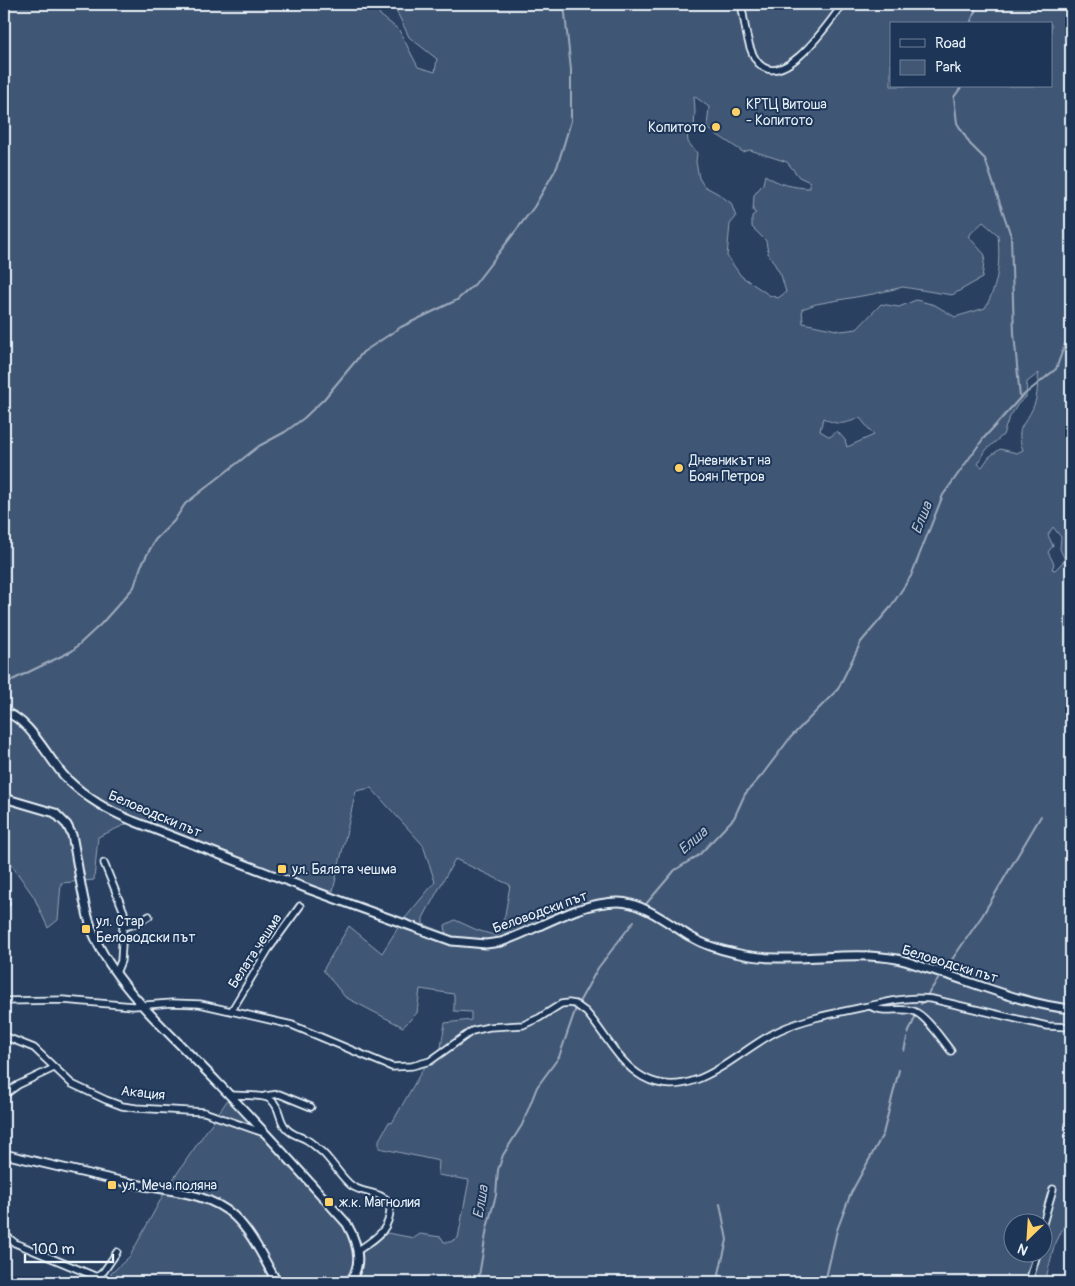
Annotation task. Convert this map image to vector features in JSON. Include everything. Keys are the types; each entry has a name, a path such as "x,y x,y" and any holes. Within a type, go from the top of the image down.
{"street":[{"path":"741,4 754,58 763,67 776,69 788,65 800,57 844,4"},
{"name":"Беловодски път","path":"4,712 20,721 66,778 88,798 108,810 133,822 310,890 452,941 486,944 501,942 599,903 621,902 637,906 691,937 734,953 783,958 856,956 897,959 1015,997 1043,1005 1071,1009"},
{"path":"4,798 55,813 67,825 72,835 89,923 116,974 143,1005 266,1133 347,1224 354,1236 357,1251 357,1265 349,1282"},
{"path":"104,863 124,912 121,961 116,974"},
{"path":"4,900 6,905 4,908"},
{"name":"Белата чешма","path":"232,1010 268,950 300,906"},
{"path":"123,927 136,924 149,916"},
{"path":"4,1001 63,1000 133,1006 187,1003 232,1010 292,1025 392,1066 412,1066 430,1061 466,1034 476,1029 523,1025 560,1005 569,1003 577,1005 595,1022 618,1055 634,1071 654,1082 674,1084 698,1080 779,1031 826,1015 900,999 921,998 1047,1026 1071,1028"},
{"path":"870,1006 881,1010 913,1011 921,1015 951,1051"},
{"name":"Акация","path":"4,1036 34,1048 72,1084 122,1106 204,1112 266,1133"},
{"path":"4,1095 18,1085 54,1068"},
{"path":"230,1096 250,1097 279,1094 311,1107"},
{"path":"264,1096 271,1099 278,1106 285,1128 292,1134 309,1141 334,1163 347,1181 354,1187 383,1196 390,1202 386,1228 372,1242 357,1251"},
{"path":"4,1154 207,1200 232,1214 247,1230 277,1282"},
{"path":"1046,1214 1053,1188"},
{"path":"4,1234 15,1243 94,1280 104,1271 117,1252"},
{"path":"1029,1282 1034,1264"}],"green space":[{"path":"4,4 377,4 380,15 399,30 418,67 435,72 437,59 409,37 393,4 1071,4 1071,1211 1052,1255 1052,1214 1002,1214 1002,1264 1050,1264 1045,1282 102,1282 130,1256 167,1188 231,1095 347,1224 357,1251 373,1245 387,1233 414,1238 420,1234 441,1237 444,1242 450,1242 458,1238 469,1180 438,1175 439,1161 379,1148 379,1140 389,1122 392,1123 424,1067 439,1059 445,1023 471,1020 471,1012 454,1011 454,994 420,989 417,1013 403,1027 345,997 323,970 349,926 382,953 401,923 435,882 423,845 371,788 356,791 333,891 311,890 133,821 98,837 94,880 61,883 58,920 48,928 34,897 4,854","holes":["694,96 709,107 707,128 743,152 750,150 787,162 799,177 810,182 810,188 798,187 786,185 765,175 763,184 754,195 753,211 756,213 752,216 752,227 766,241 768,253 781,275 786,292 778,298 769,295 741,276 727,256 730,224 736,217 731,203 704,186 699,178 696,162 697,153 688,142 687,131 694,127","983,222 998,235 999,245 998,273 990,299 985,308 955,317 935,305 916,300 899,307 881,304 857,329 841,331 803,323 802,309 816,304 903,287 952,295 982,278 985,255 968,236","1039,373 1035,401 1031,412 1020,430 1023,450 1017,453 1000,449 989,457 982,467 978,464 986,450 1003,435 1008,420 1018,404 1026,397 1027,382","823,418 841,423 860,418 874,435 847,447 845,440 837,431 830,437 820,431","1053,527 1061,537 1060,549 1065,560 1055,570 1052,569 1054,564 1048,552 1053,546 1048,535","455,859 510,885 505,915 497,936 477,930 455,920 445,925 446,933 423,924 423,918"]}],"waterway":[{"path":"4,684 72,651 101,624 134,587 141,566 155,540 174,521 185,504 259,446 285,432 304,418 324,399 363,352 401,327 457,300 475,284 534,207 557,167 571,121 571,70 564,4"},
{"name":"Елша","path":"971,22 978,4"},
{"name":"Елша","path":"646,904 675,870 699,855 734,818 745,794 790,738 838,689 861,642 890,608 911,576 943,495 983,439 1020,398 1014,333 1011,236 985,159 970,144 957,123 954,97 961,88"},
{"path":"1020,398 1056,369 1065,344 1071,340"},
{"path":"944,971 982,916 1041,816"},
{"name":"Елша","path":"578,1004 598,968 634,921"},
{"path":"921,1004 941,975"},
{"name":"Елша","path":"478,1282 487,1228 496,1195 498,1170 503,1155 522,1125 537,1087 559,1057 576,1008"},
{"path":"908,1034 916,1015"},
{"path":"904,1051 907,1038"},
{"path":"825,1282 837,1230 851,1193 883,1134 899,1070"},
{"path":"717,1282 727,1240 720,1204"}],"place":[{"name":"КРТЦ Витоша - Копитото","path":"736,112"},
{"name":"Копитото","path":"716,127"},
{"name":"Дневникът на Боян Петров","path":"679,468"},
{"name":"ул. Бялата чешма","path":"282,869"},
{"name":"ул. Стар Беловодски път","path":"86,929"},
{"name":"ул. Меча поляна","path":"112,1185"},
{"name":"ж.к. Магнолия","path":"329,1202"}]}
